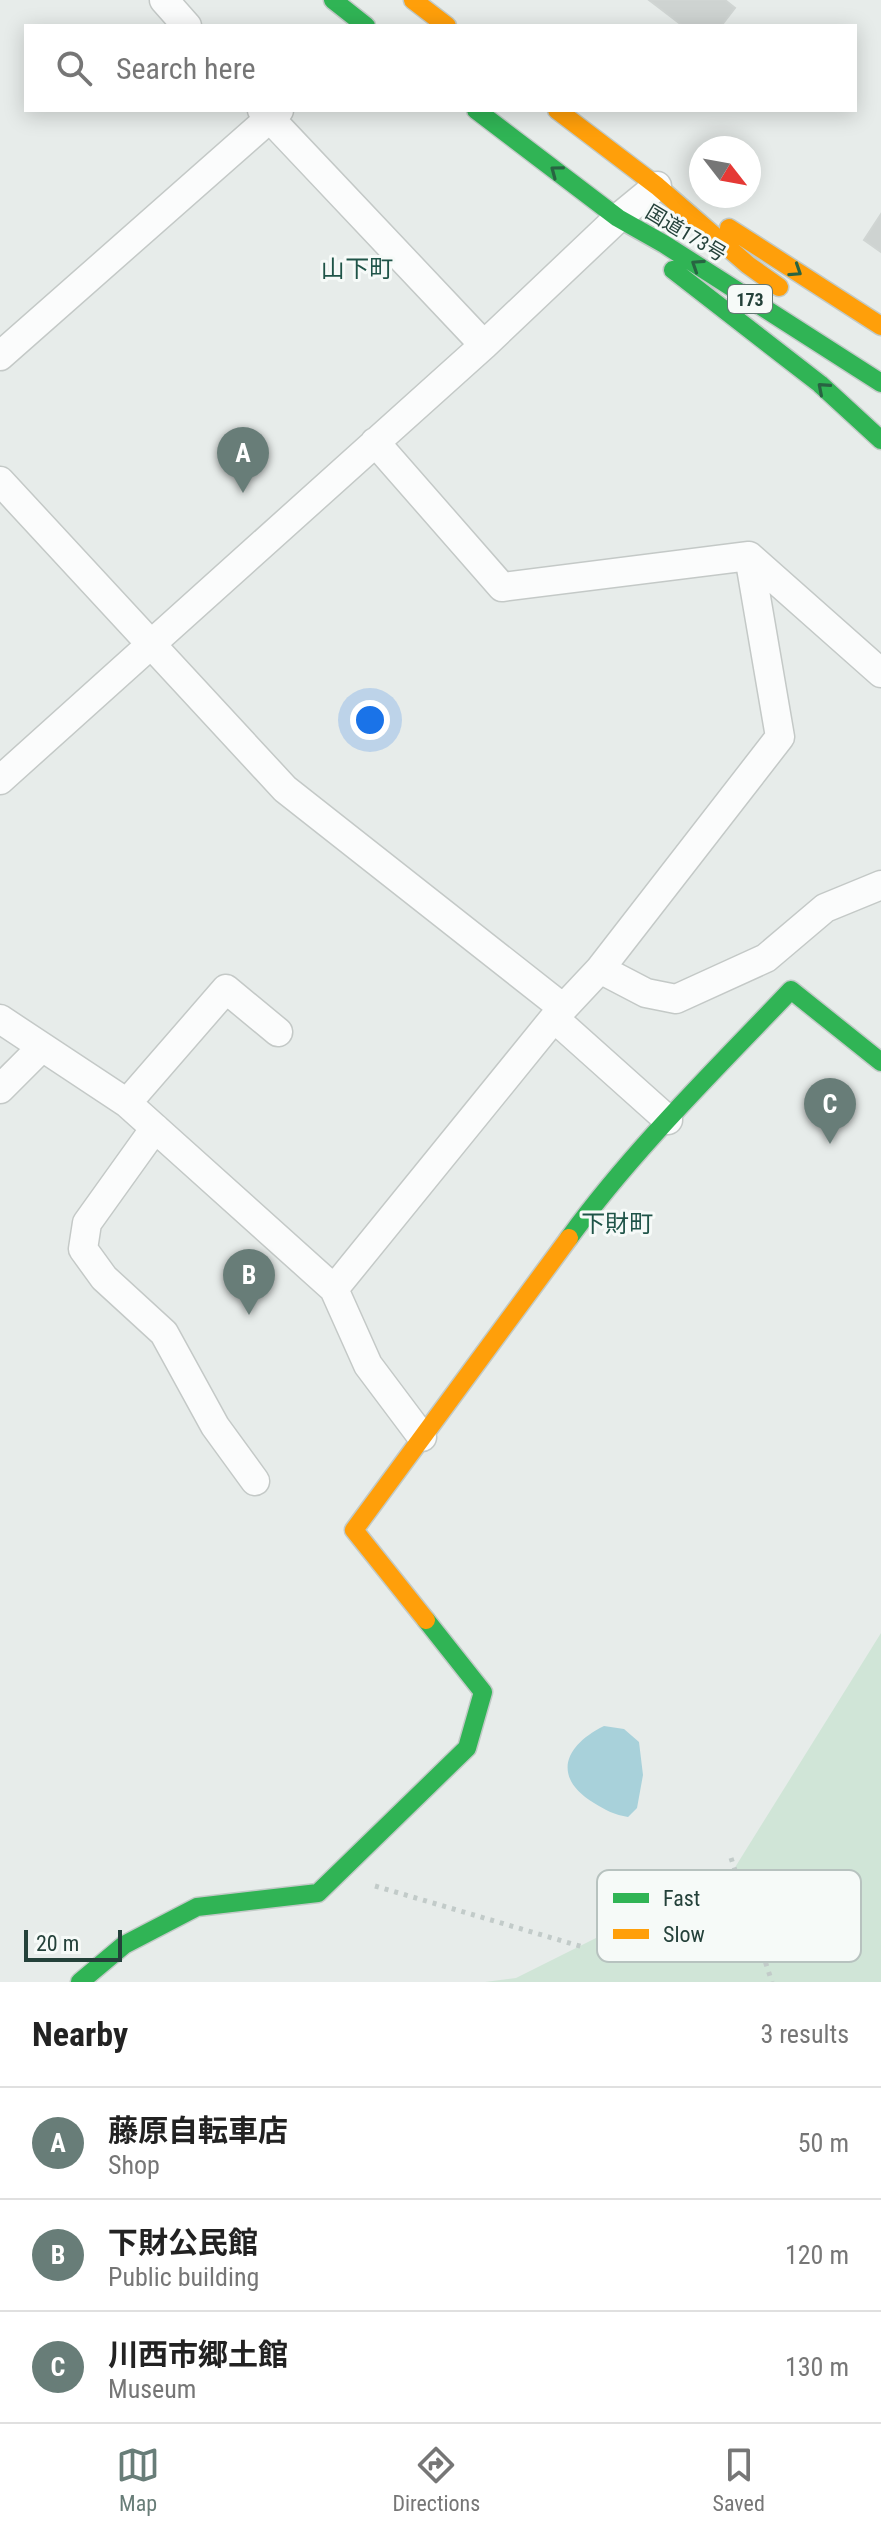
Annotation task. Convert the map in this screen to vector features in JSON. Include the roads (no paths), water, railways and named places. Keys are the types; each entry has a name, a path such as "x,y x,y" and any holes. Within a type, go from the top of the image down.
{"main road":[{"path":"333,0 358,24"},
{"path":"413,0 444,24"},
{"name":"国道173号","path":"479,112 618,218 664,244 881,383"},
{"name":"国道173号","path":"560,112 657,186 748,265 796,300"},
{"path":"657,186 759,246 881,326"},
{"path":"618,218 655,257 820,384 881,440"},
{"path":"80,1982 124,1945 197,1907 318,1893 467,1748 483,1692 354,1530 587,1213 668,1120 791,990 881,1062"}],"street":[{"path":"164,0 185,24"},
{"path":"0,356 271,113 484,345"},
{"path":"0,780 484,345 618,218 657,186"},
{"path":"375,442 502,587 749,556 881,673"},
{"path":"0,481 285,789 559,1013 668,1120"},
{"path":"334,1289 559,1013 600,969 780,737 749,556"},
{"path":"600,969 646,993 676,999 766,958 825,908 881,885"},
{"path":"127,1103 226,989 278,1032"},
{"path":"0,1019 127,1103 334,1289 368,1365 422,1437"},
{"path":"0,1089 42,1047"},
{"path":"155,1128 87,1223 83,1249 104,1278 164,1333 215,1426 255,1481"}],"water":[{"path":"604,1726 624,1729 639,1742 643,1775 637,1808 628,1817 606,1810 580,1793 568,1772 572,1752 580,1742"}],"place":[{"name":"藤原自転車店","path":"243,493"},
{"name":"川西市郷土館","path":"830,1144"},
{"name":"下財公民館","path":"249,1315"}],"district":[{"name":"山下町","path":"357,269"},
{"name":"下財町","path":"617,1224"}]}
